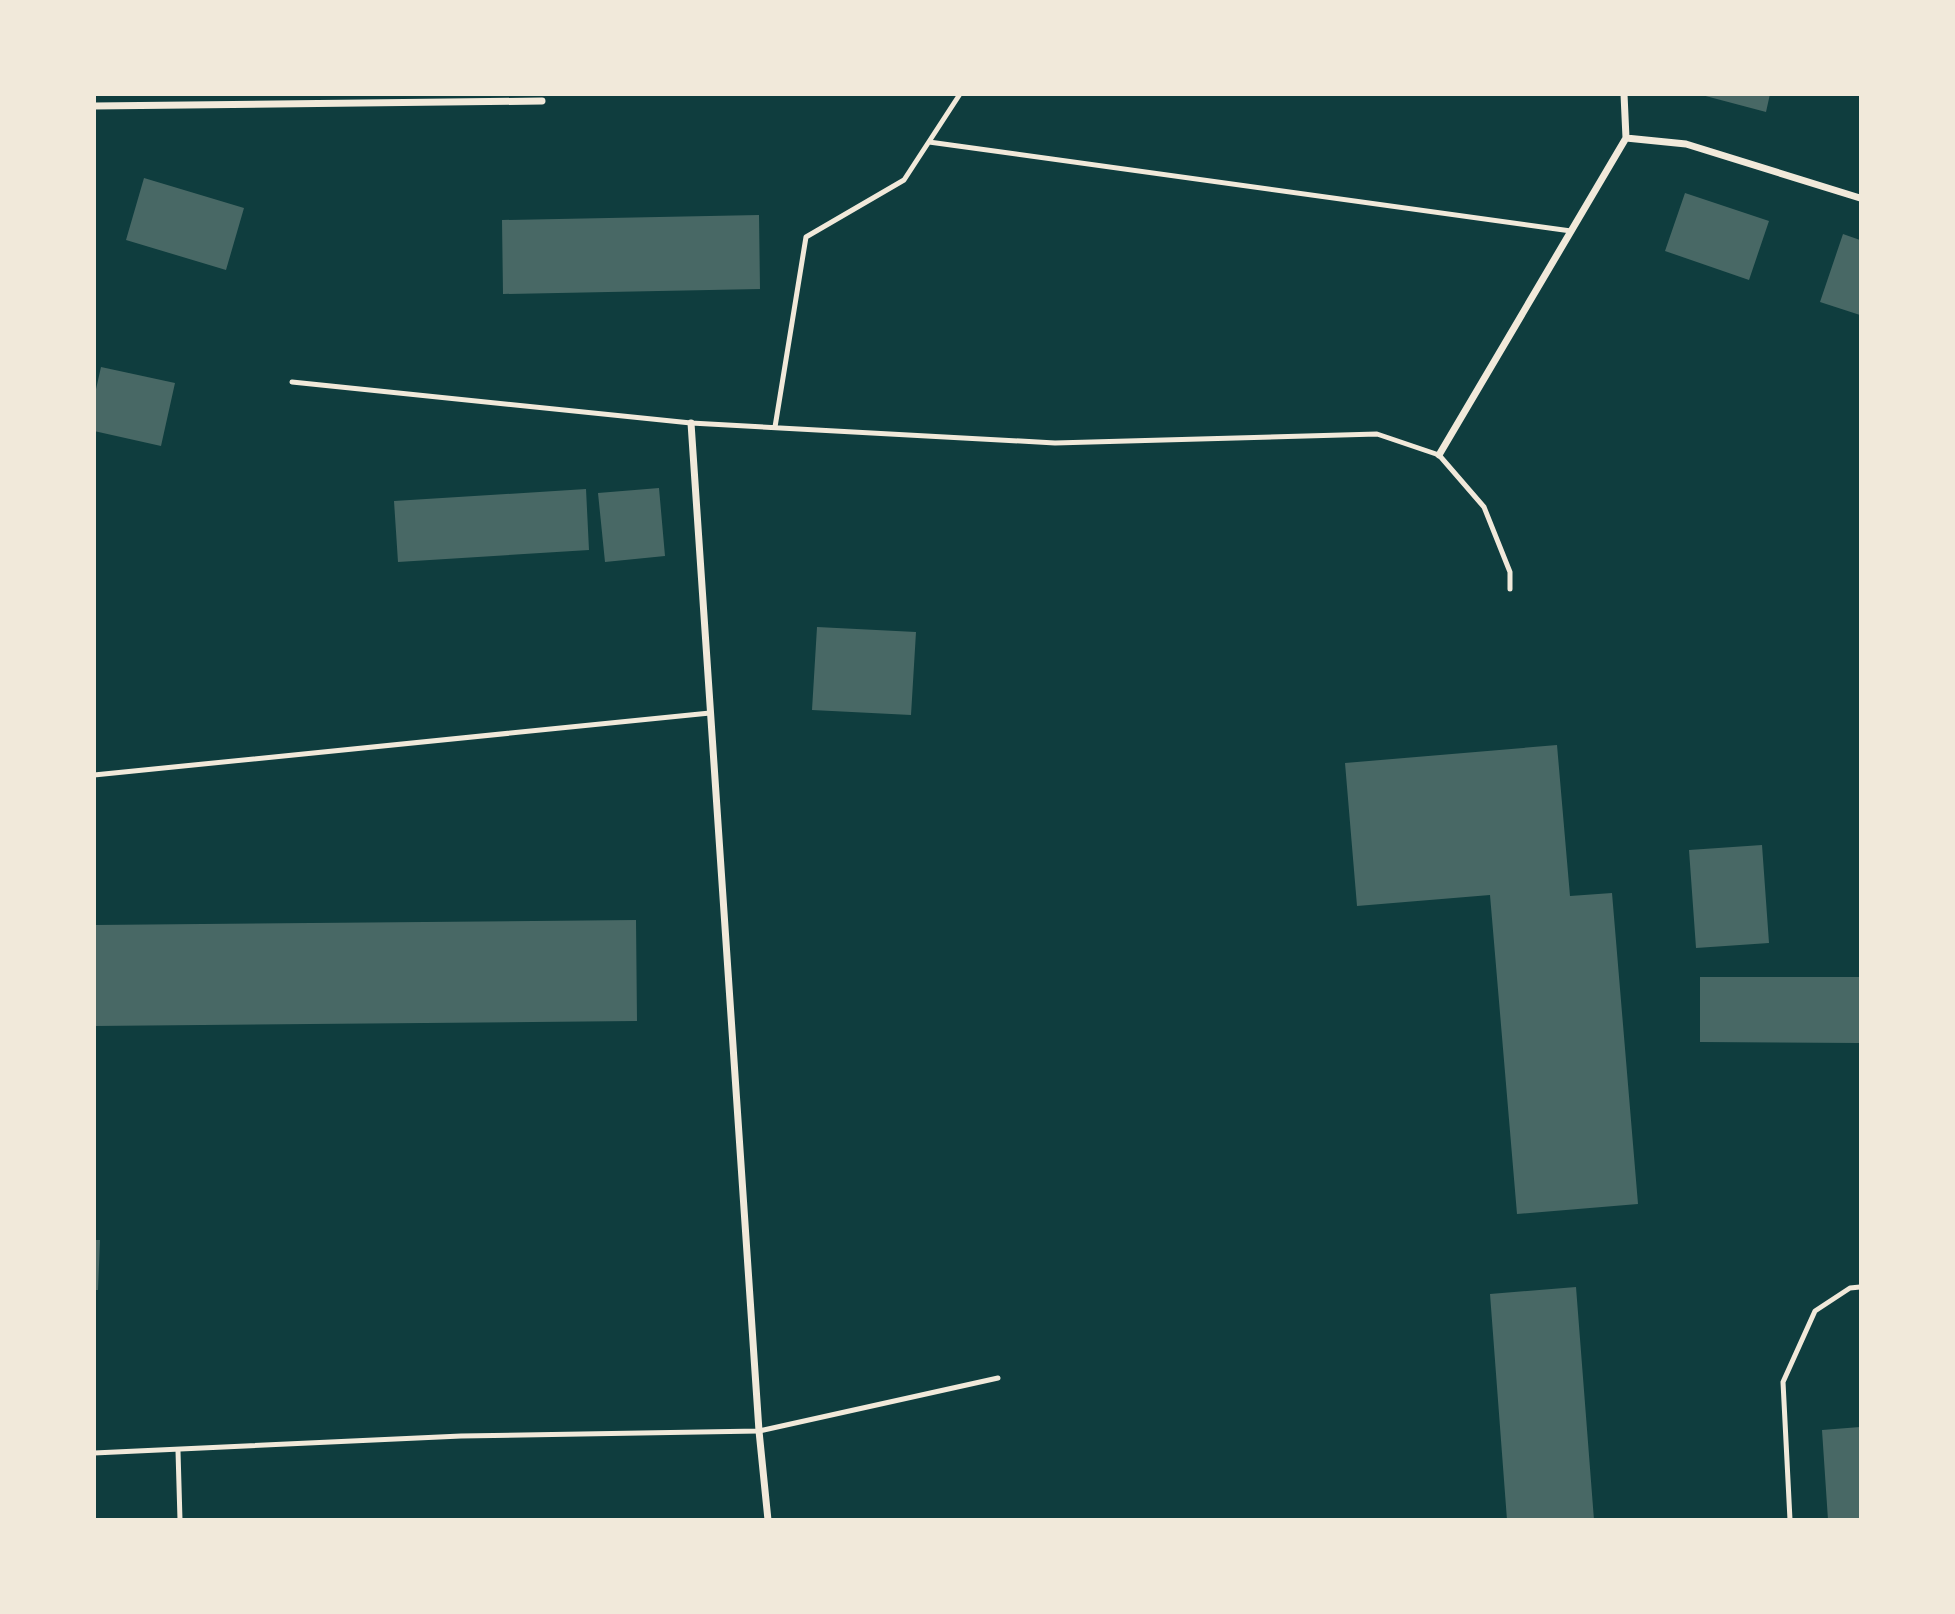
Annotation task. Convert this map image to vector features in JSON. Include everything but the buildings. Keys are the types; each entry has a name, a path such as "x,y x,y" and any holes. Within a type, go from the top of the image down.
{"street":[{"path":"1439,455 1626,138 1624,94"},
{"path":"94,106 542,101"},
{"path":"1626,138 1686,144 1860,198"},
{"path":"691,423 705,594 710,713 759,1431 768,1520"}],"lane":[{"path":"775,428 806,237 904,180 960,94"},
{"path":"929,142 1571,231"},
{"path":"292,382 691,423 1055,443 1377,434 1439,455 1484,507 1510,572 1510,589"},
{"path":"94,775 710,713"},
{"path":"1790,1520 1783,1382 1815,1311 1850,1288 1860,1287"},
{"path":"94,1453 461,1436 759,1431 998,1378"},
{"path":"178,1451 180,1520"}]}
